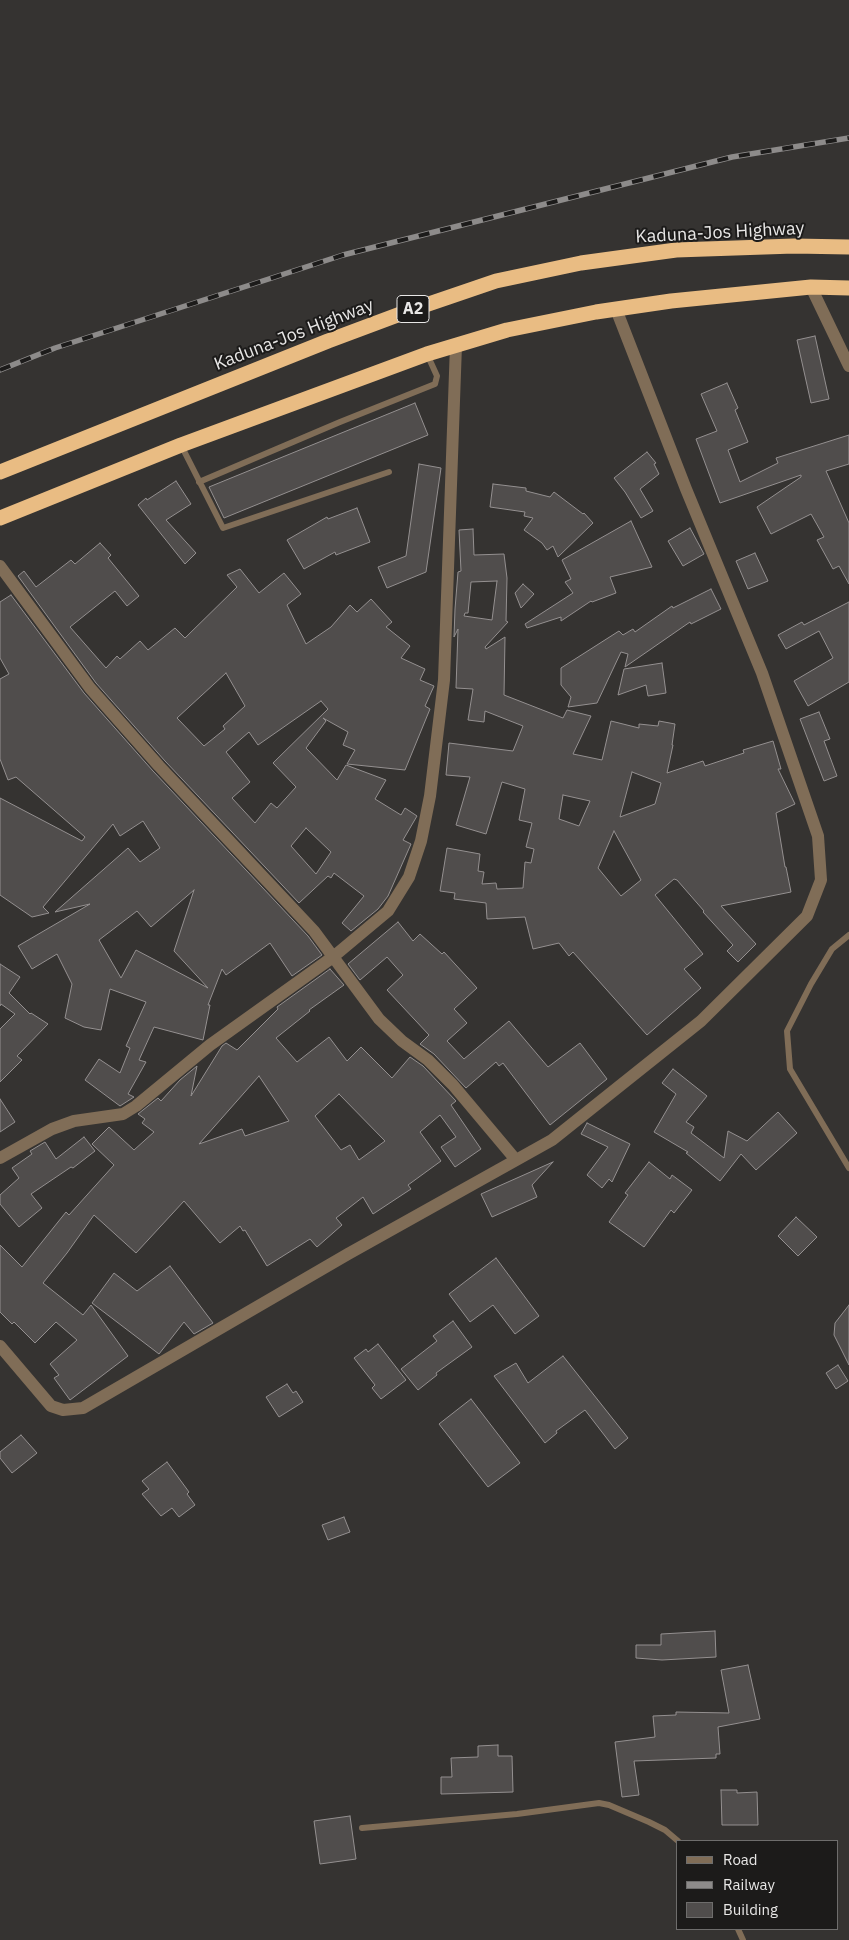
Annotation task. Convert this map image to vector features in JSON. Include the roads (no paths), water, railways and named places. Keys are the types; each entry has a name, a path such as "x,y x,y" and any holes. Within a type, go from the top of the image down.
{"highway":[{"name":"Kaduna-Jos Highway","path":"0,472 328,341 496,281 581,263 676,250 794,246 849,247"},
{"path":"0,518 181,445 427,354 507,330 616,309 736,294 811,287 849,288"}],"street":[{"path":"811,287 849,366"},
{"path":"0,1346 51,1406 63,1410 83,1408 348,1254 552,1140 701,1021 807,916 821,880 818,836 762,673 686,489 616,309"},
{"path":"0,1158 66,1123 122,1114 136,1106 210,1045 333,957 388,911 409,877 421,841 430,796 444,680 456,345"},
{"path":"0,566 90,688 159,766 314,931 379,1018 402,1041 428,1060 453,1085 516,1160"}],"lane":[{"path":"199,482 435,384 437,376 427,354"},
{"path":"181,445 223,528 389,472"},
{"path":"849,935 832,949 811,984 787,1031 790,1069 849,1168"},
{"path":"362,1828 517,1814 599,1803 609,1804 650,1822 665,1830 677,1840"}],"railway":[{"path":"0,370 55,348 343,255 732,157 849,138"}]}
